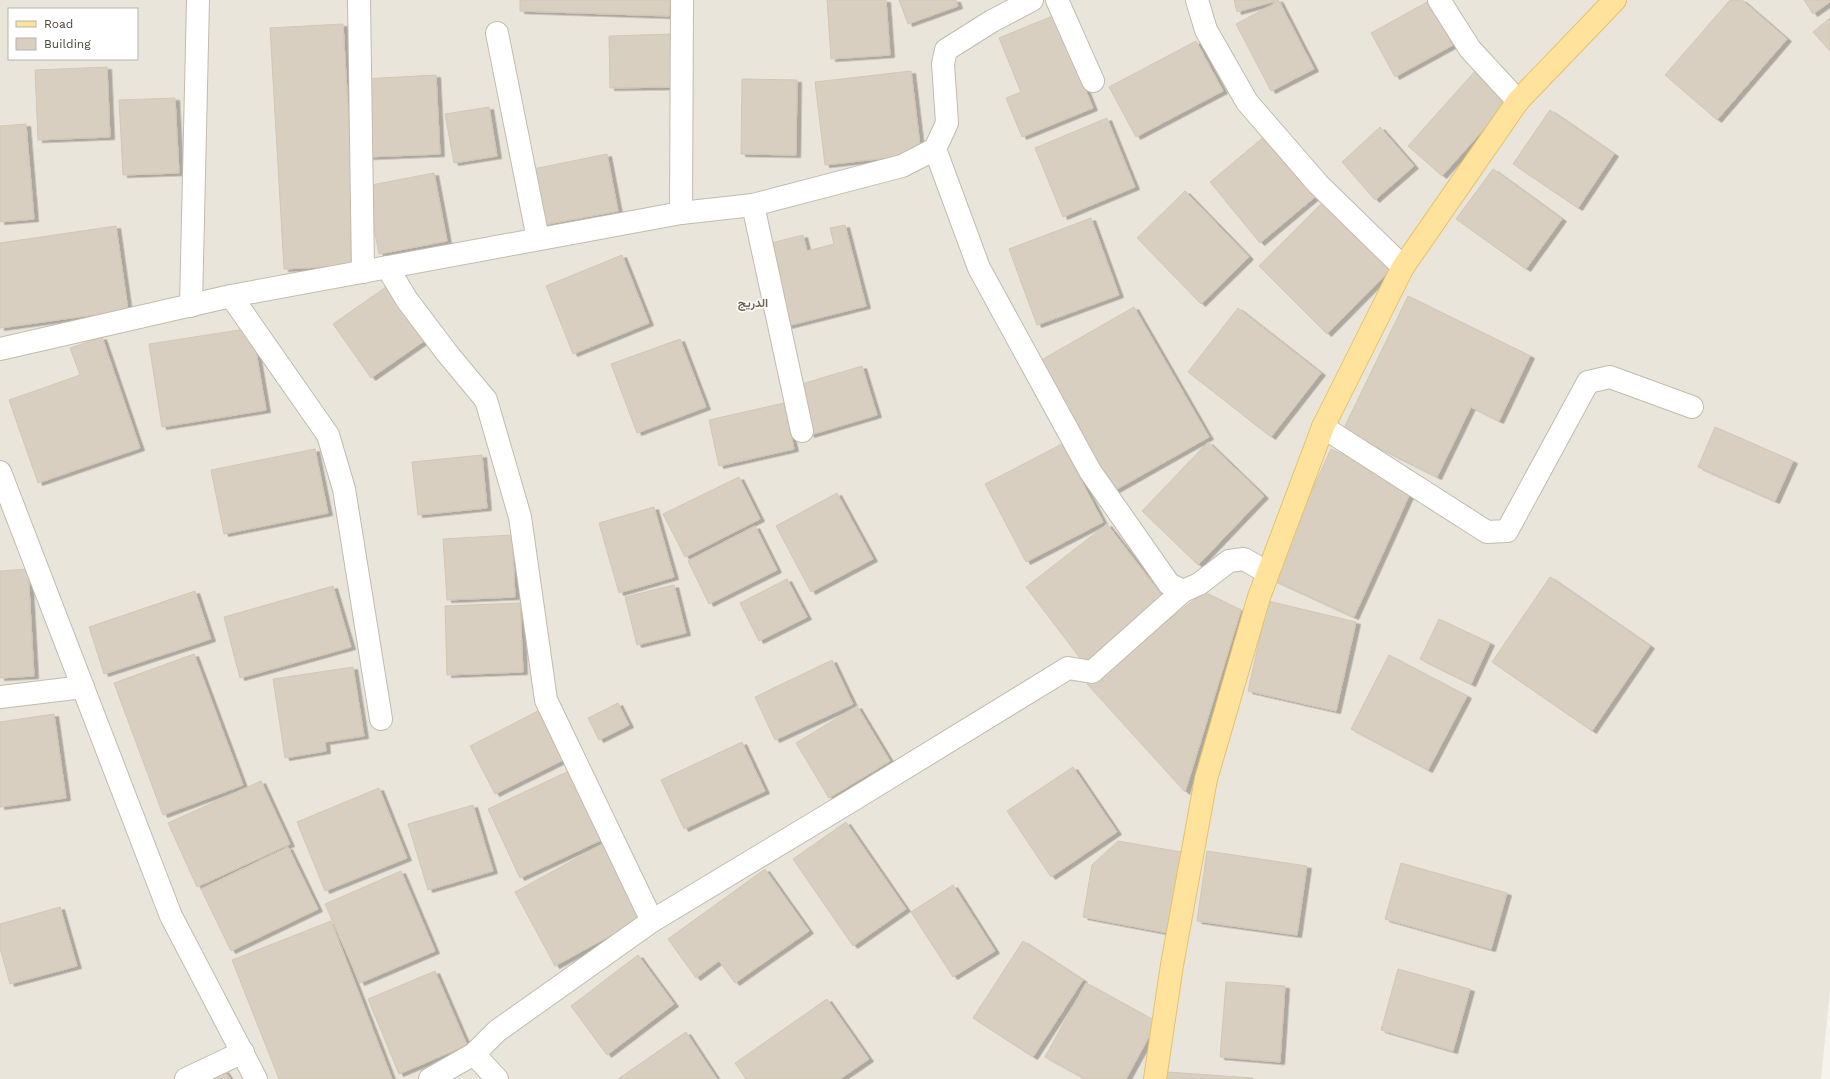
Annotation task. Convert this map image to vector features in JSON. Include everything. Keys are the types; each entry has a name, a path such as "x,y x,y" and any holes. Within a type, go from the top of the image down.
{"main road":[{"path":"1155,1079 1172,965 1206,779 1259,596 1323,427 1403,267 1518,101 1615,0"}],"street":[{"path":"191,306 198,0"},
{"path":"359,0 363,272"},
{"path":"681,213 682,0"},
{"path":"0,349 231,296 681,213 753,205 902,166 935,149 947,123 943,64 946,50 992,21 1032,0"},
{"path":"1057,0 1093,81"},
{"path":"1197,0 1206,30 1247,102 1318,184 1403,267"},
{"path":"1439,0 1470,49 1518,101"},
{"path":"497,33 538,239"},
{"path":"935,149 979,268 1090,471 1169,584 1183,591"},
{"path":"753,205 802,431"},
{"path":"387,267 408,300 447,353 486,400 520,517 546,700 652,921"},
{"path":"231,296 328,435 344,489 381,719"},
{"path":"1323,427 1487,532 1507,531 1588,382 1610,377 1692,407"},
{"path":"0,472 172,916 256,1079"},
{"path":"430,1079 474,1054 497,1031 652,921 851,802 1068,668 1092,672 1183,591 1199,584 1229,560 1244,559 1268,573"},
{"path":"0,697 83,687"},
{"path":"186,1079 243,1052"},
{"path":"474,1054 497,1079"}],"shaded area":[{"path":"0,0 1830,0 1830,991 1821,1079 0,1079"}],"building":[{"path":"520,0 670,0 669,16 520,11"},
{"path":"827,0 886,0 890,55 831,59"},
{"path":"899,0 956,0 958,6 908,24"},
{"path":"1234,0 1279,0 1237,12"},
{"path":"1730,0 1742,0 1787,39 1717,120 1665,75"},
{"path":"1804,0 1830,0 1830,2 1813,14"},
{"path":"1279,1 1314,69 1271,91 1236,24"},
{"path":"1429,1 1453,45 1395,77 1371,33"},
{"path":"1055,15 1093,108 1022,137 1006,98 1021,92 999,38"},
{"path":"1830,18 1830,51 1813,32"},
{"path":"343,24 357,265 284,269 270,28"},
{"path":"672,34 673,87 610,88 609,36"},
{"path":"1196,41 1223,91 1136,137 1109,87"},
{"path":"107,67 110,137 38,140 35,70"},
{"path":"1476,70 1509,101 1442,176 1408,146"},
{"path":"911,71 921,154 825,165 815,82"},
{"path":"436,75 440,154 367,157 363,79"},
{"path":"742,79 797,80 796,155 741,154"},
{"path":"175,98 179,173 123,175 119,100"},
{"path":"489,107 497,156 454,163 445,114"},
{"path":"1550,110 1614,154 1578,208 1513,164"},
{"path":"1107,118 1135,187 1063,217 1035,148"},
{"path":"26,124 34,219 0,222 0,126"},
{"path":"1380,127 1414,166 1375,200 1342,162"},
{"path":"1265,136 1316,196 1260,243 1210,182"},
{"path":"607,154 618,211 543,225 533,169"},
{"path":"1493,169 1562,219 1526,269 1456,219"},
{"path":"434,173 447,241 379,254 366,186"},
{"path":"1185,191 1249,257 1201,304 1137,238"},
{"path":"1326,199 1394,266 1327,334 1259,266"},
{"path":"1091,218 1119,295 1037,325 1009,249"},
{"path":"845,225 866,306 787,326 767,244 803,235 807,251 834,244 830,228"},
{"path":"116,226 128,310 0,328 0,243"},
{"path":"622,255 649,323 573,354 546,286"},
{"path":"386,287 424,341 371,378 333,324"},
{"path":"1408,296 1530,356 1499,421 1471,407 1437,477 1343,430"},
{"path":"1134,307 1209,437 1110,493 1036,363"},
{"path":"1238,308 1321,373 1271,437 1188,372"},
{"path":"252,328 266,410 162,427 149,344"},
{"path":"102,337 140,448 38,483 9,400 80,375 70,348"},
{"path":"680,339 706,407 637,433 611,364"},
{"path":"862,366 877,415 810,435 795,386"},
{"path":"784,403 794,449 719,466 709,420"},
{"path":"1715,427 1793,461 1775,501 1698,467"},
{"path":"1208,442 1264,496 1198,565 1142,511"},
{"path":"1062,444 1103,522 1026,562 985,484"},
{"path":"315,449 328,513 224,534 211,470"},
{"path":"1331,449 1413,487 1354,617 1271,579"},
{"path":"482,455 487,508 418,515 412,462"},
{"path":"739,477 760,519 685,557 663,514"},
{"path":"837,493 873,559 811,592 776,526"},
{"path":"654,507 674,577 619,593 599,523"},
{"path":"1107,524 1168,603 1086,666 1026,587"},
{"path":"755,526 777,570 709,604 688,561"},
{"path":"512,535 515,597 447,600 443,539"},
{"path":"28,569 34,676 0,678 0,571"},
{"path":"1550,577 1650,646 1592,731 1492,662"},
{"path":"787,579 807,617 759,641 740,603"},
{"path":"674,585 686,633 637,645 625,597"},
{"path":"333,586 351,647 240,678 224,617"},
{"path":"195,591 211,639 104,674 89,627"},
{"path":"1204,592 1241,610 1185,792 1087,684"},
{"path":"1268,601 1356,622 1336,711 1248,691"},
{"path":"520,603 523,672 447,675 445,606"},
{"path":"1439,619 1490,643 1471,684 1420,659"},
{"path":"194,654 243,785 163,815 114,683"},
{"path":"1389,655 1467,696 1428,770 1351,729"},
{"path":"832,660 853,704 775,740 755,697"},
{"path":"353,667 364,736 325,742 326,751 285,758 273,679"},
{"path":"618,703 629,725 599,740 588,718"},
{"path":"857,706 890,761 829,798 796,743"},
{"path":"538,711 563,760 495,794 470,746"},
{"path":"54,714 66,798 0,807 0,722"},
{"path":"742,742 765,791 684,829 661,780"},
{"path":"1073,767 1117,832 1051,877 1007,811"},
{"path":"569,771 601,840 520,878 488,809"},
{"path":"261,781 290,844 197,887 168,823"},
{"path":"379,788 407,858 325,891 297,822"},
{"path":"473,805 493,871 428,890 408,824"},
{"path":"846,822 906,909 853,946 793,859"},
{"path":"1118,841 1181,852 1168,933 1083,917 1092,865"},
{"path":"606,842 646,916 555,966 515,892"},
{"path":"288,847 318,909 231,951 201,889"},
{"path":"1207,851 1307,866 1297,935 1197,921"},
{"path":"1401,863 1507,893 1491,949 1385,919"},
{"path":"765,869 809,931 735,983 719,961 696,978 668,939"},
{"path":"401,871 435,951 360,983 325,904"},
{"path":"953,885 995,951 953,977 911,912"},
{"path":"60,907 77,966 10,984 0,948 0,924"},
{"path":"331,921 392,1079 279,1079 232,960"},
{"path":"1023,941 1083,980 1033,1057 973,1018"},
{"path":"638,955 674,1004 607,1055 571,1006"},
{"path":"1398,969 1470,989 1453,1051 1381,1030"},
{"path":"435,971 467,1045 399,1074 368,999"},
{"path":"1226,982 1285,986 1280,1062 1220,1057"},
{"path":"1086,983 1157,1022 1126,1079 1085,1079 1045,1057"},
{"path":"827,999 869,1059 840,1079 746,1079 735,1063"},
{"path":"686,1032 717,1079 618,1079"},
{"path":"224,1070 230,1079 212,1079"},
{"path":"1167,1072 1253,1078 1253,1079 1167,1079"}],"district":[{"name":"الدريج","path":"753,303"}]}
